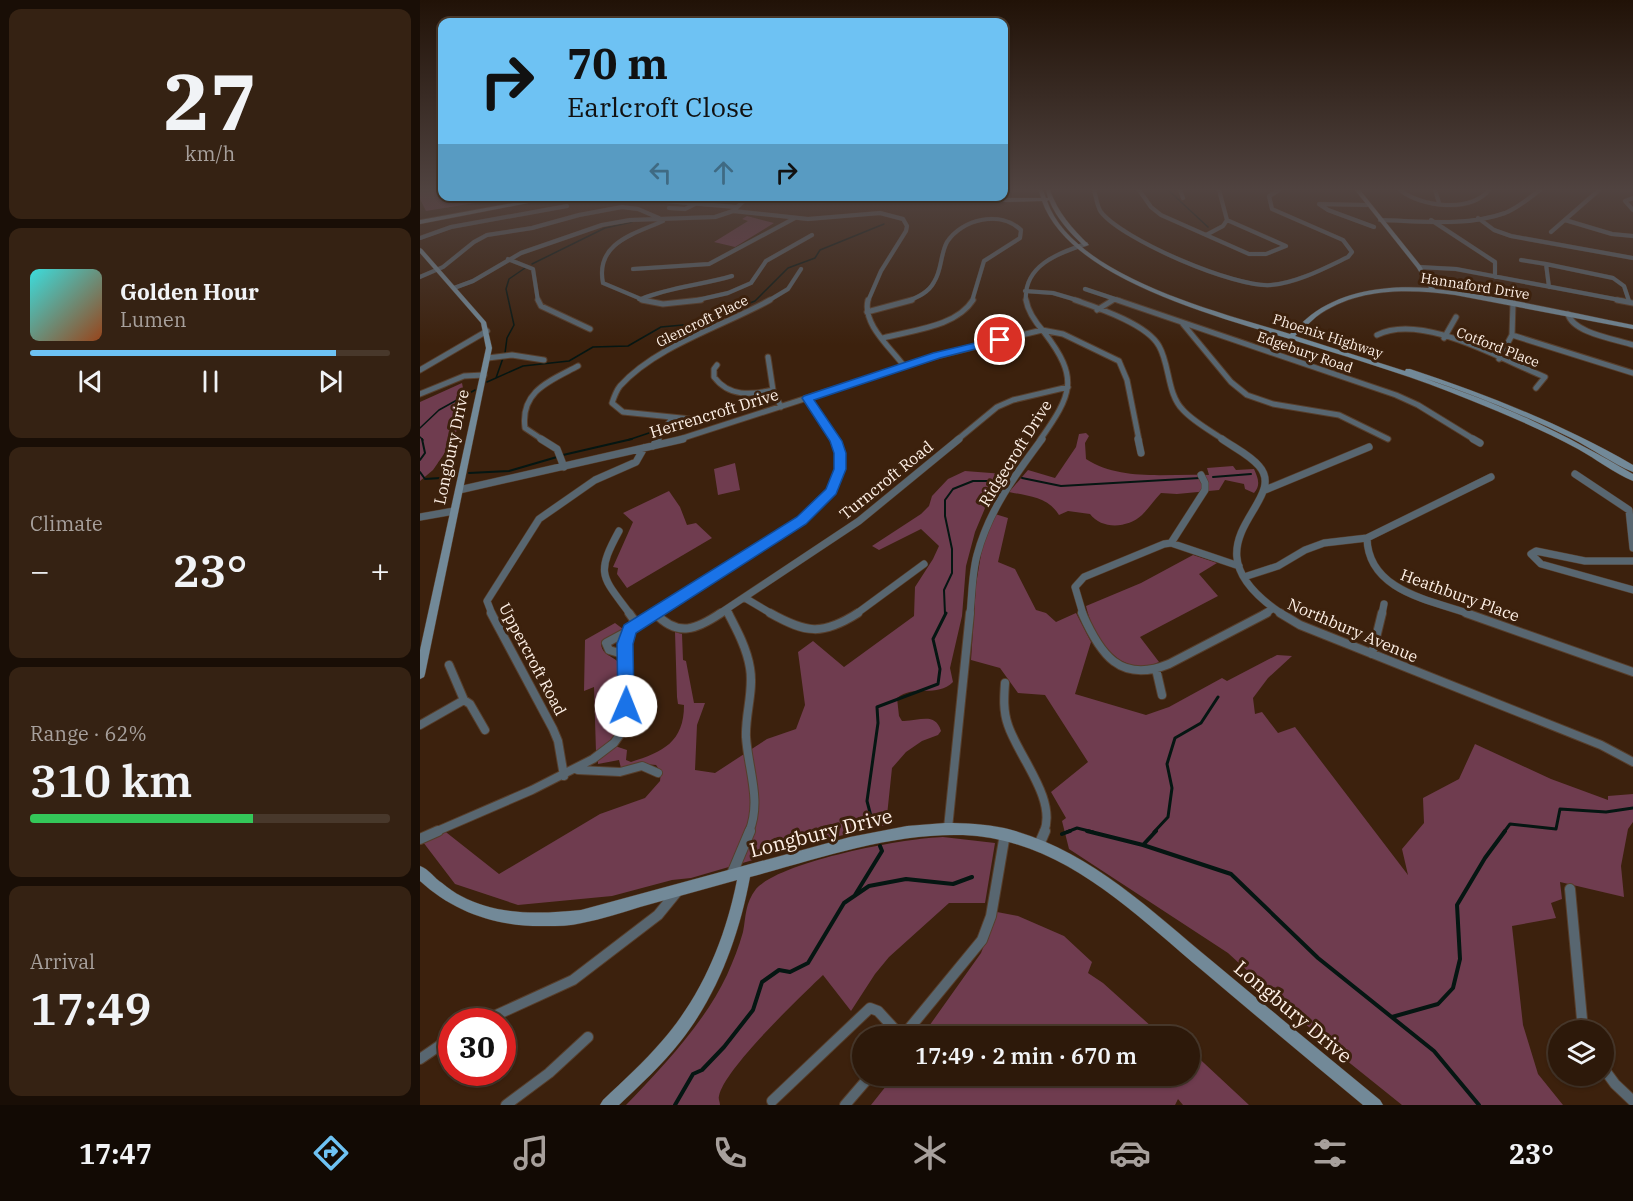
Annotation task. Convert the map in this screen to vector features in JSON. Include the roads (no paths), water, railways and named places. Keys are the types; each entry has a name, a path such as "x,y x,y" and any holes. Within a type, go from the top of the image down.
{"street":[{"path":"420,276 438,270 475,242"},
{"path":"454,288 473,281 508,259 558,242"},
{"path":"623,242 605,254 600,262 599,270 603,283 652,304 699,300 744,287 756,279 761,265 800,242"},
{"path":"633,269 709,264 751,242"},
{"path":"900,242 869,297 867,312 904,366"},
{"path":"867,312 916,298 929,289 936,280 948,242"},
{"path":"883,338 945,320 968,308 975,295 984,261 1014,242"},
{"name":"Phoenix Highway","path":"1078,242 1148,282 1184,297 1490,404 1552,432 1633,478"},
{"name":"Phoenix Highway","path":"1079,242 1082,245"},
{"path":"1146,242 1192,265 1246,283 1276,284 1348,257 1352,252 1344,242"},
{"path":"1221,242 1250,254 1266,254 1286,246 1280,242"},
{"path":"1398,242 1419,267 1433,290"},
{"path":"1464,242 1495,262 1495,277"},
{"path":"1542,242 1633,258"},
{"path":"1082,245 1051,258 1039,267 1030,278 1025,291 1057,294 1138,327 1155,339 1175,398 1182,410 1260,466 1266,479 1266,490 1369,447"},
{"path":"420,250 478,316 487,332 420,370"},
{"path":"508,259 533,269 536,297 540,306 590,329"},
{"path":"1521,260 1613,278 1624,286 1631,303"},
{"path":"1546,264 1549,287"},
{"path":"1419,267 1448,268 1631,303"},
{"name":"Glencroft Place","path":"692,419 623,412 612,403 612,396 620,386 665,352 781,294 792,285 801,269"},
{"path":"639,299 663,290 706,284 732,276"},
{"name":"Edgebury Road","path":"1085,289 1404,398 1480,443"},
{"name":"Hannaford Drive","path":"1292,335 1318,311 1347,297 1392,289 1433,290 1633,327"},
{"name":"Ridgecroft Drive","path":"948,828 976,557 983,534 1003,493 1053,419 1068,387 1065,362 1029,312 1025,291"},
{"path":"1097,310 1114,299"},
{"path":"1499,359 1512,335 1513,303"},
{"path":"1568,314 1569,321 1578,328 1633,345"},
{"name":"Cotford Place","path":"1444,338 1456,317"},
{"path":"1181,322 1231,382 1247,396 1273,404 1339,415 1388,439"},
{"name":"Cotford Place","path":"1377,335 1390,329 1405,328 1444,338 1545,377 1536,388"},
{"path":"1042,330 1063,334 1119,361 1127,380 1141,453"},
{"name":"Herrencroft Drive","path":"459,490 653,446 904,366 1042,330"},
{"name":"Longbury Drive","path":"420,674 488,358 487,332"},
{"name":"Phoenix Highway","path":"1292,335 1501,402 1553,425 1633,469"},
{"path":"1512,335 1633,373"},
{"path":"488,358 512,355 544,360"},
{"path":"768,357 773,390 781,407"},
{"path":"717,365 714,369 714,377 724,387 748,395 773,390"},
{"path":"564,467 553,445 525,428 526,404 536,390 578,366"},
{"path":"420,394 459,377 484,375"},
{"name":"Turncroft Road","path":"655,614 664,624 681,630 704,624 859,521 997,407 1013,400 1068,387"},
{"path":"626,655 609,650 606,643 802,520 832,491 840,469 840,453 836,441 808,398"},
{"path":"653,446 672,418"},
{"name":"Uppercroft Road","path":"564,776 558,741 553,729 489,609 487,601 539,519 595,480 636,462 644,448"},
{"path":"1575,474 1627,507 1630,513 1633,548"},
{"path":"1171,543 1205,490 1205,483 1201,475"},
{"path":"1244,577 1278,566 1324,543 1367,538 1491,477"},
{"name":"Northbury Avenue","path":"1266,490 1239,536 1236,556 1244,577 1256,594 1272,609 1300,625 1601,745 1633,762"},
{"path":"420,517 454,511"},
{"path":"619,531 605,558 602,572 604,579 638,624"},
{"name":"Heathbury Place","path":"1367,538 1367,550 1375,569 1384,580 1397,588 1633,672"},
{"path":"1239,566 1171,543 1158,545 1084,577 1075,587 1083,617 1106,655 1113,662 1129,670 1155,669 1272,609"},
{"path":"1633,561 1593,562 1536,551 1532,554 1534,559 1541,564 1633,590"},
{"path":"1563,556 1566,571"},
{"path":"745,598 807,629 826,630 842,622 924,564"},
{"path":"1372,654 1384,604"},
{"path":"727,610 739,633 750,667 751,685 746,736 755,789 752,825 730,877"},
{"path":"420,839 564,776 595,758 620,738 625,722 625,638 630,630"},
{"path":"449,664 465,700 470,704 486,730"},
{"path":"1155,669 1161,695"},
{"path":"1005,683 1004,706 1008,725 1047,806 1046,827 1039,845"},
{"path":"420,725 465,700"},
{"path":"575,770 620,772 642,766 658,773"},
{"name":"Longbury Drive","path":"420,872 446,896 465,907 492,915 523,920 581,917 850,843 909,831 963,828 1005,834 1039,845 1090,873 1120,894 1375,1105"},
{"path":"910,1026 982,940 991,916 1005,834"},
{"path":"608,1105 684,1026 707,990 732,933 745,873"},
{"path":"1570,889 1581,1020"},
{"path":"512,1008 573,980 658,915 678,891"},
{"path":"772,1101 870,1008 878,1011 892,1026"},
{"path":"506,1105 549,1073 588,1037"},
{"path":"420,1059 438,1047"},
{"path":"1614,1083 1633,1101"},
{"path":"846,1105 862,1086"}],"waterway":[{"path":"532,264 577,242"},
{"path":"496,378 523,366 569,361 593,347 628,346 661,327 705,323 708,319 755,301 788,268 815,258 820,250 841,242"},
{"path":"505,353 507,338 514,325 506,289 509,279 525,268"},
{"path":"496,378 503,358"},
{"path":"487,382 496,378"},
{"path":"420,428 439,410 475,390"},
{"path":"668,429 718,419"},
{"path":"629,440 658,430"},
{"path":"420,460 425,453 422,439"},
{"path":"563,455 629,440"},
{"path":"469,473 509,471 557,457"},
{"path":"420,472 425,479 456,477"},
{"path":"1213,477 1251,474"},
{"path":"1022,478 1061,486 1200,478"},
{"path":"945,614 944,590 952,573 952,549 945,516 945,500 953,489 973,481 995,481"},
{"path":"874,828 867,801 878,723 877,707 938,684 940,669 933,639 946,613"},
{"path":"1154,832 1168,817 1172,788 1167,764 1175,738 1201,723 1218,697"},
{"path":"1504,832 1510,824 1556,829 1560,809 1606,812 1633,808"},
{"path":"1067,832 1077,828 1093,832"},
{"path":"1062,834 1070,831"},
{"path":"1087,831 1143,845"},
{"path":"1143,845 1156,831"},
{"path":"1392,1017 1438,1004 1453,988 1460,959 1457,905 1485,858 1505,831"},
{"path":"1143,845 1231,874 1318,958 1434,1051 1479,1105"},
{"path":"855,895 882,851 880,846"},
{"path":"675,1105 693,1074 702,1070 724,1047 753,1010 762,982 779,970 790,972 808,963 844,903 869,886 906,879 953,884 972,877"}]}
